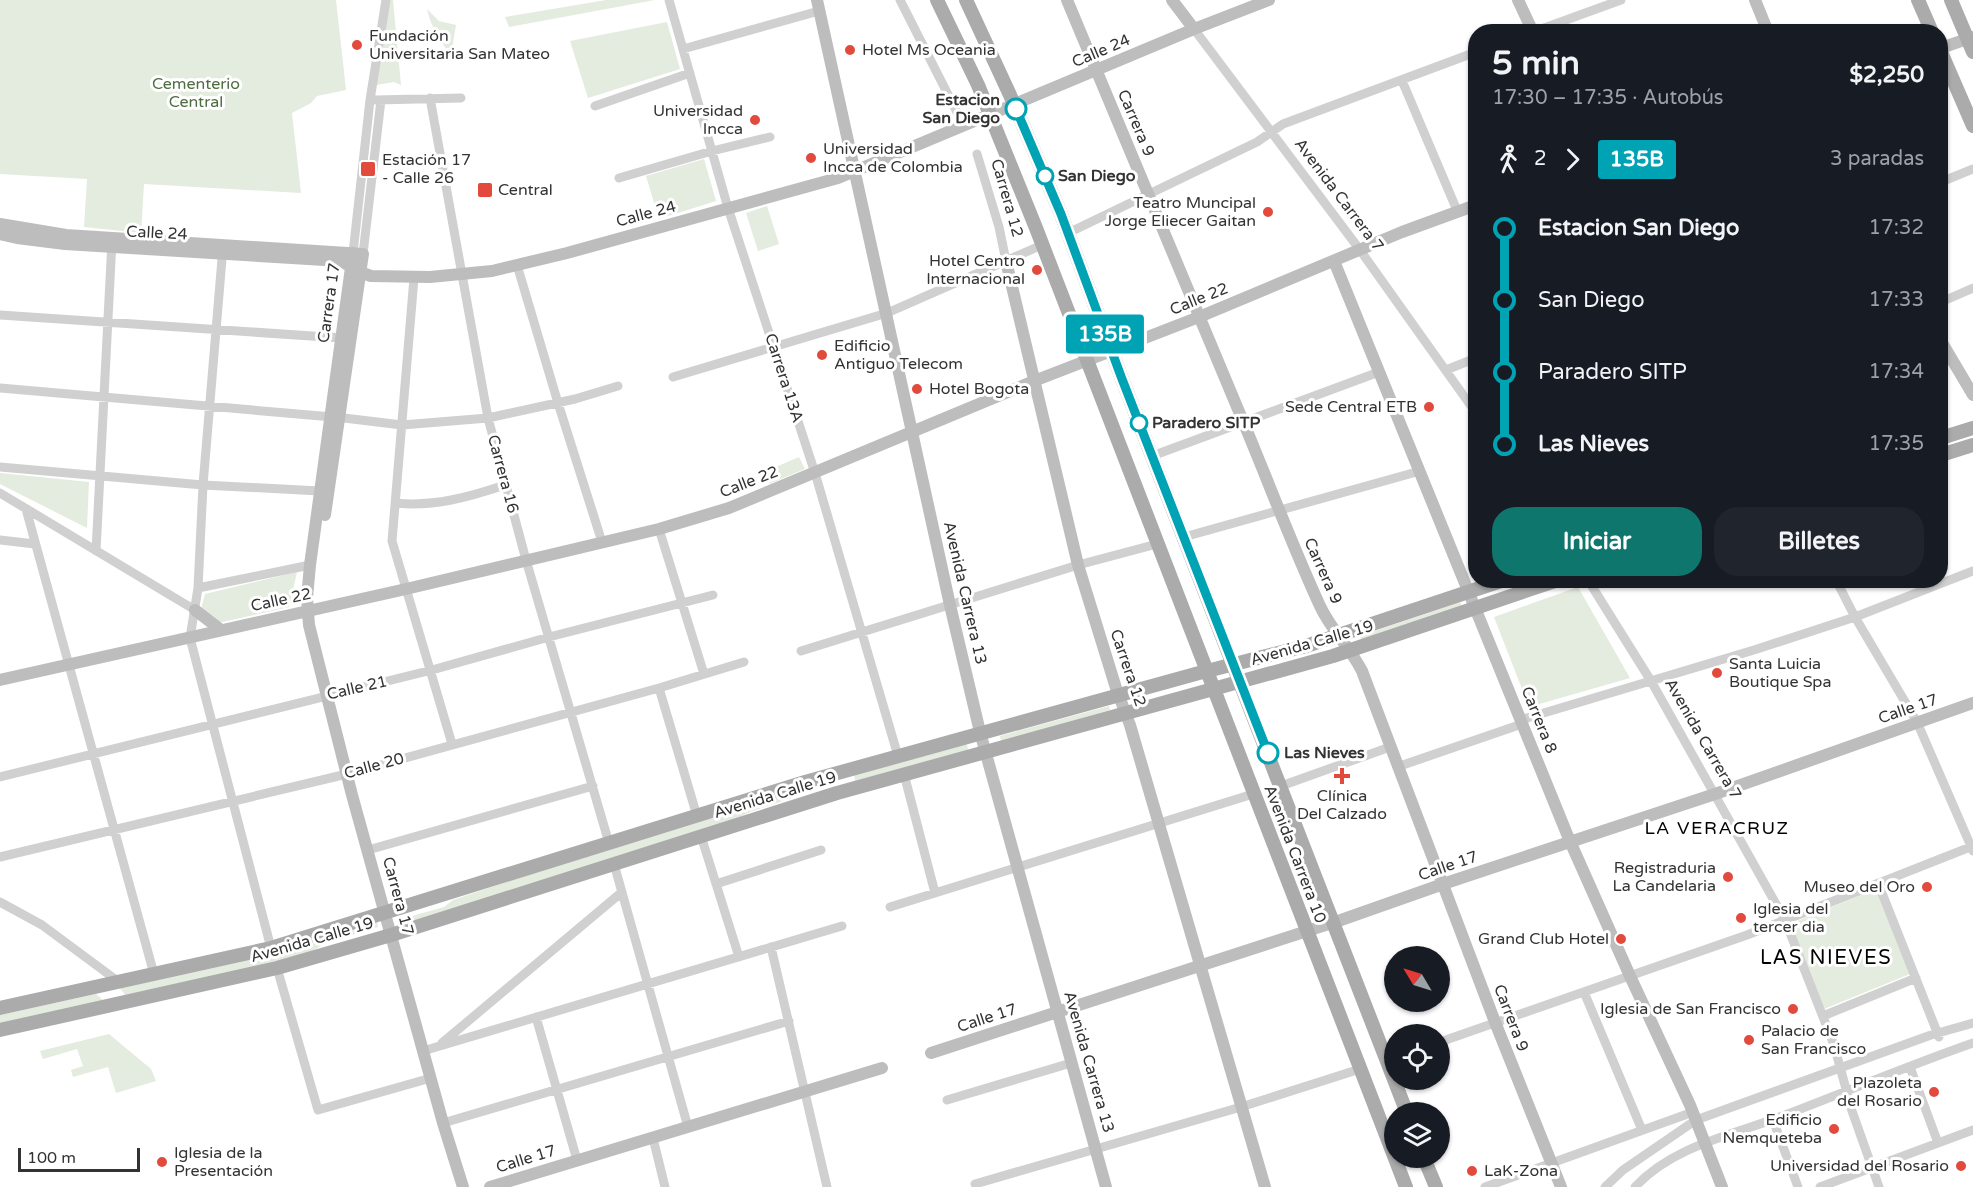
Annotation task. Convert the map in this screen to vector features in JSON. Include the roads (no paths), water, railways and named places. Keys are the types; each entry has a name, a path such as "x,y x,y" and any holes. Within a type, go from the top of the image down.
{"main road":[{"name":"Avenida Carrera 10","path":"936,0 991,115 1406,1187"},
{"name":"Avenida Carrera 10","path":"966,0 1015,105 1068,233 1152,456 1334,923 1384,1043"},
{"path":"1918,0 1928,24"},
{"path":"1951,0 1971,42"},
{"path":"1948,67 1973,126"},
{"path":"1948,436 1973,428"},
{"path":"1948,453 1973,445"},
{"name":"Avenida Calle 19","path":"0,1008 271,948 697,816 980,732 1296,649 1481,588"},
{"name":"Avenida Calle 19","path":"0,1030 277,968 391,935 811,800 1349,651 1535,588"},
{"path":"1429,1168 1436,1187"}],"street":[{"name":"Carrera 17","path":"358,253 370,100 387,0"},
{"name":"Carrera 13A","path":"669,0 728,208 815,472 898,756"},
{"path":"900,0 964,126"},
{"name":"Carrera 9","path":"1066,0 1320,608 1362,671 1442,885 1561,1187"},
{"name":"Avenida Carrera 7","path":"1172,0 1360,250 1468,402"},
{"name":"Calle 24","path":"223,249 341,261 371,276 414,278 462,275 517,265 856,172 1194,29 1269,0"},
{"path":"1518,0 1529,24"},
{"path":"1555,24 1621,0"},
{"path":"1755,0 1765,24"},
{"path":"683,50 818,5"},
{"name":"Avenida Carrera 13","path":"818,5 980,732 1106,1187"},
{"path":"1948,48 1971,42"},
{"path":"1068,233 1257,142 1283,124 1468,55"},
{"path":"595,106 690,73"},
{"path":"1403,83 1456,208"},
{"name":"Carrera 16","path":"430,98 488,418 526,560 609,843"},
{"path":"370,100 461,98"},
{"name":"Carrera 17","path":"308,612 317,569 335,417 381,100"},
{"path":"619,178 770,137"},
{"name":"Carrera 12","path":"977,154 999,227 1078,565 1126,712 1265,1187"},
{"path":"1948,179 1973,169"},
{"name":"Calle 22","path":"0,680 406,589 659,529 729,508 1034,381 1199,317 1402,232 1468,208"},
{"name":"Calle 24","path":"0,224 112,243"},
{"name":"Calle 24","path":"0,234 65,244 112,243 358,253"},
{"path":"96,551 112,243"},
{"path":"673,377 887,314 1042,245"},
{"path":"223,249 218,330 203,485 198,588 190,638 271,948"},
{"name":"Carrera 8","path":"1334,261 1521,721 1630,976 1706,1144 1722,1187"},
{"path":"517,265 602,542"},
{"name":"Carrera 17","path":"356,269 341,338 335,417 320,491 310,565 308,612 311,639 423,1051 463,1187"},
{"path":"414,278 392,541 452,744"},
{"path":"1948,299 1973,288"},
{"path":"0,315 341,338"},
{"path":"1948,353 1973,396"},
{"path":"1446,370 1468,361"},
{"path":"1152,456 1379,372"},
{"path":"0,388 210,408 335,417 402,425 488,418 558,403 618,386"},
{"path":"0,467 203,485 320,491"},
{"path":"1184,537 1420,471"},
{"path":"396,502 415,505 434,503 467,497 505,485"},
{"path":"0,493 195,610 221,630"},
{"path":"26,509 154,974"},
{"path":"659,529 704,674"},
{"path":"0,540 34,540"},
{"path":"801,651 1078,565 1156,544"},
{"path":"198,588 310,565"},
{"path":"1948,581 1973,571"},
{"name":"Avenida Carrera 7","path":"1593,588 1651,681 1785,920 1834,1045 1847,1092 1879,1187"},
{"path":"1450,1038 1785,920 1972,848 1917,722 1840,588"},
{"path":"1397,766 1519,725 1521,721 1855,617 1929,588"},
{"name":"Calle 21","path":"0,777 432,670 713,595"},
{"name":"Calle 20","path":"0,857 347,774 659,688 744,662"},
{"path":"659,688 697,816"},
{"name":"Calle 17","path":"932,1053 1334,923 1715,794 1973,703"},
{"path":"1281,786 1390,747"},
{"path":"904,774 935,893"},
{"path":"368,850 593,786"},
{"path":"890,907 1254,794"},
{"path":"702,836 739,957"},
{"path":"716,884 821,850"},
{"path":"614,864 688,1127"},
{"path":"1878,883 1939,1035"},
{"path":"438,1047 622,892"},
{"path":"0,902 42,926 118,982"},
{"path":"423,1051 842,926"},
{"path":"771,947 827,1187"},
{"path":"277,968 318,1110 431,1078"},
{"path":"1823,1016 1916,978"},
{"path":"1584,992 1642,1130"},
{"path":"536,1017 577,1161"},
{"path":"443,1123 789,1021"},
{"path":"1485,1187 1642,1130 1694,1118 1973,1023"},
{"path":"1635,1187 1648,1173 1675,1155 1973,1043"},
{"path":"947,1100 1071,1063"},
{"path":"1910,1067 1938,1143"},
{"name":"Calle 17","path":"490,1187 882,1068"},
{"path":"975,1184 1241,1107 1360,1069"},
{"path":"1605,1187 1623,1170 1694,1118"},
{"path":"1773,1120 1798,1187"},
{"path":"1820,1187 1973,1130"},
{"path":"653,1138 665,1187"}],"place":[{"name":"Fundación Universitaria San Mateo","path":"357,45"},
{"name":"Hotel Ms Oceania","path":"850,50"},
{"name":"Estacion San Diego","path":"1016,109"},
{"name":"Universidad Incca","path":"755,120"},
{"name":"Universidad Incca de Colombia","path":"811,158"},
{"name":"Estación 17 - Calle 26","path":"368,169"},
{"name":"San Diego","path":"1045,176"},
{"name":"Central","path":"485,190"},
{"name":"Teatro Muncipal Jorge Eliecer Gaitan","path":"1268,212"},
{"name":"Hotel Centro Internacional","path":"1037,270"},
{"name":"Edificio Antiguo Telecom","path":"822,355"},
{"name":"Hotel Bogota","path":"917,389"},
{"name":"Sede Central ETB","path":"1429,407"},
{"name":"Paradero SITP","path":"1139,423"},
{"name":"Santa Luicia Boutique Spa","path":"1717,673"},
{"name":"Las Nieves","path":"1268,753"},
{"name":"Clínica Del Calzado","path":"1342,776"},
{"name":"Registraduria La Candelaria","path":"1728,877"},
{"name":"Museo del Oro","path":"1927,887"},
{"name":"Iglesia del tercer dia","path":"1741,918"},
{"name":"Grand Club Hotel","path":"1621,939"},
{"name":"Iglesia de San Francisco","path":"1793,1009"},
{"name":"Palacio de San Francisco","path":"1749,1040"},
{"name":"Plazoleta del Rosario","path":"1934,1092"},
{"name":"Edificio Nemqueteba","path":"1834,1129"},
{"name":"Iglesia de la Presentación","path":"162,1162"},
{"name":"Universidad del Rosario","path":"1961,1166"},
{"name":"LaK-Zona","path":"1472,1171"}],"district":[{"name":"LA VERACRUZ","path":"1717,828"},
{"name":"LAS NIEVES","path":"1826,958"}],"park label":[{"name":"Cementerio Central","path":"196,93"}]}
